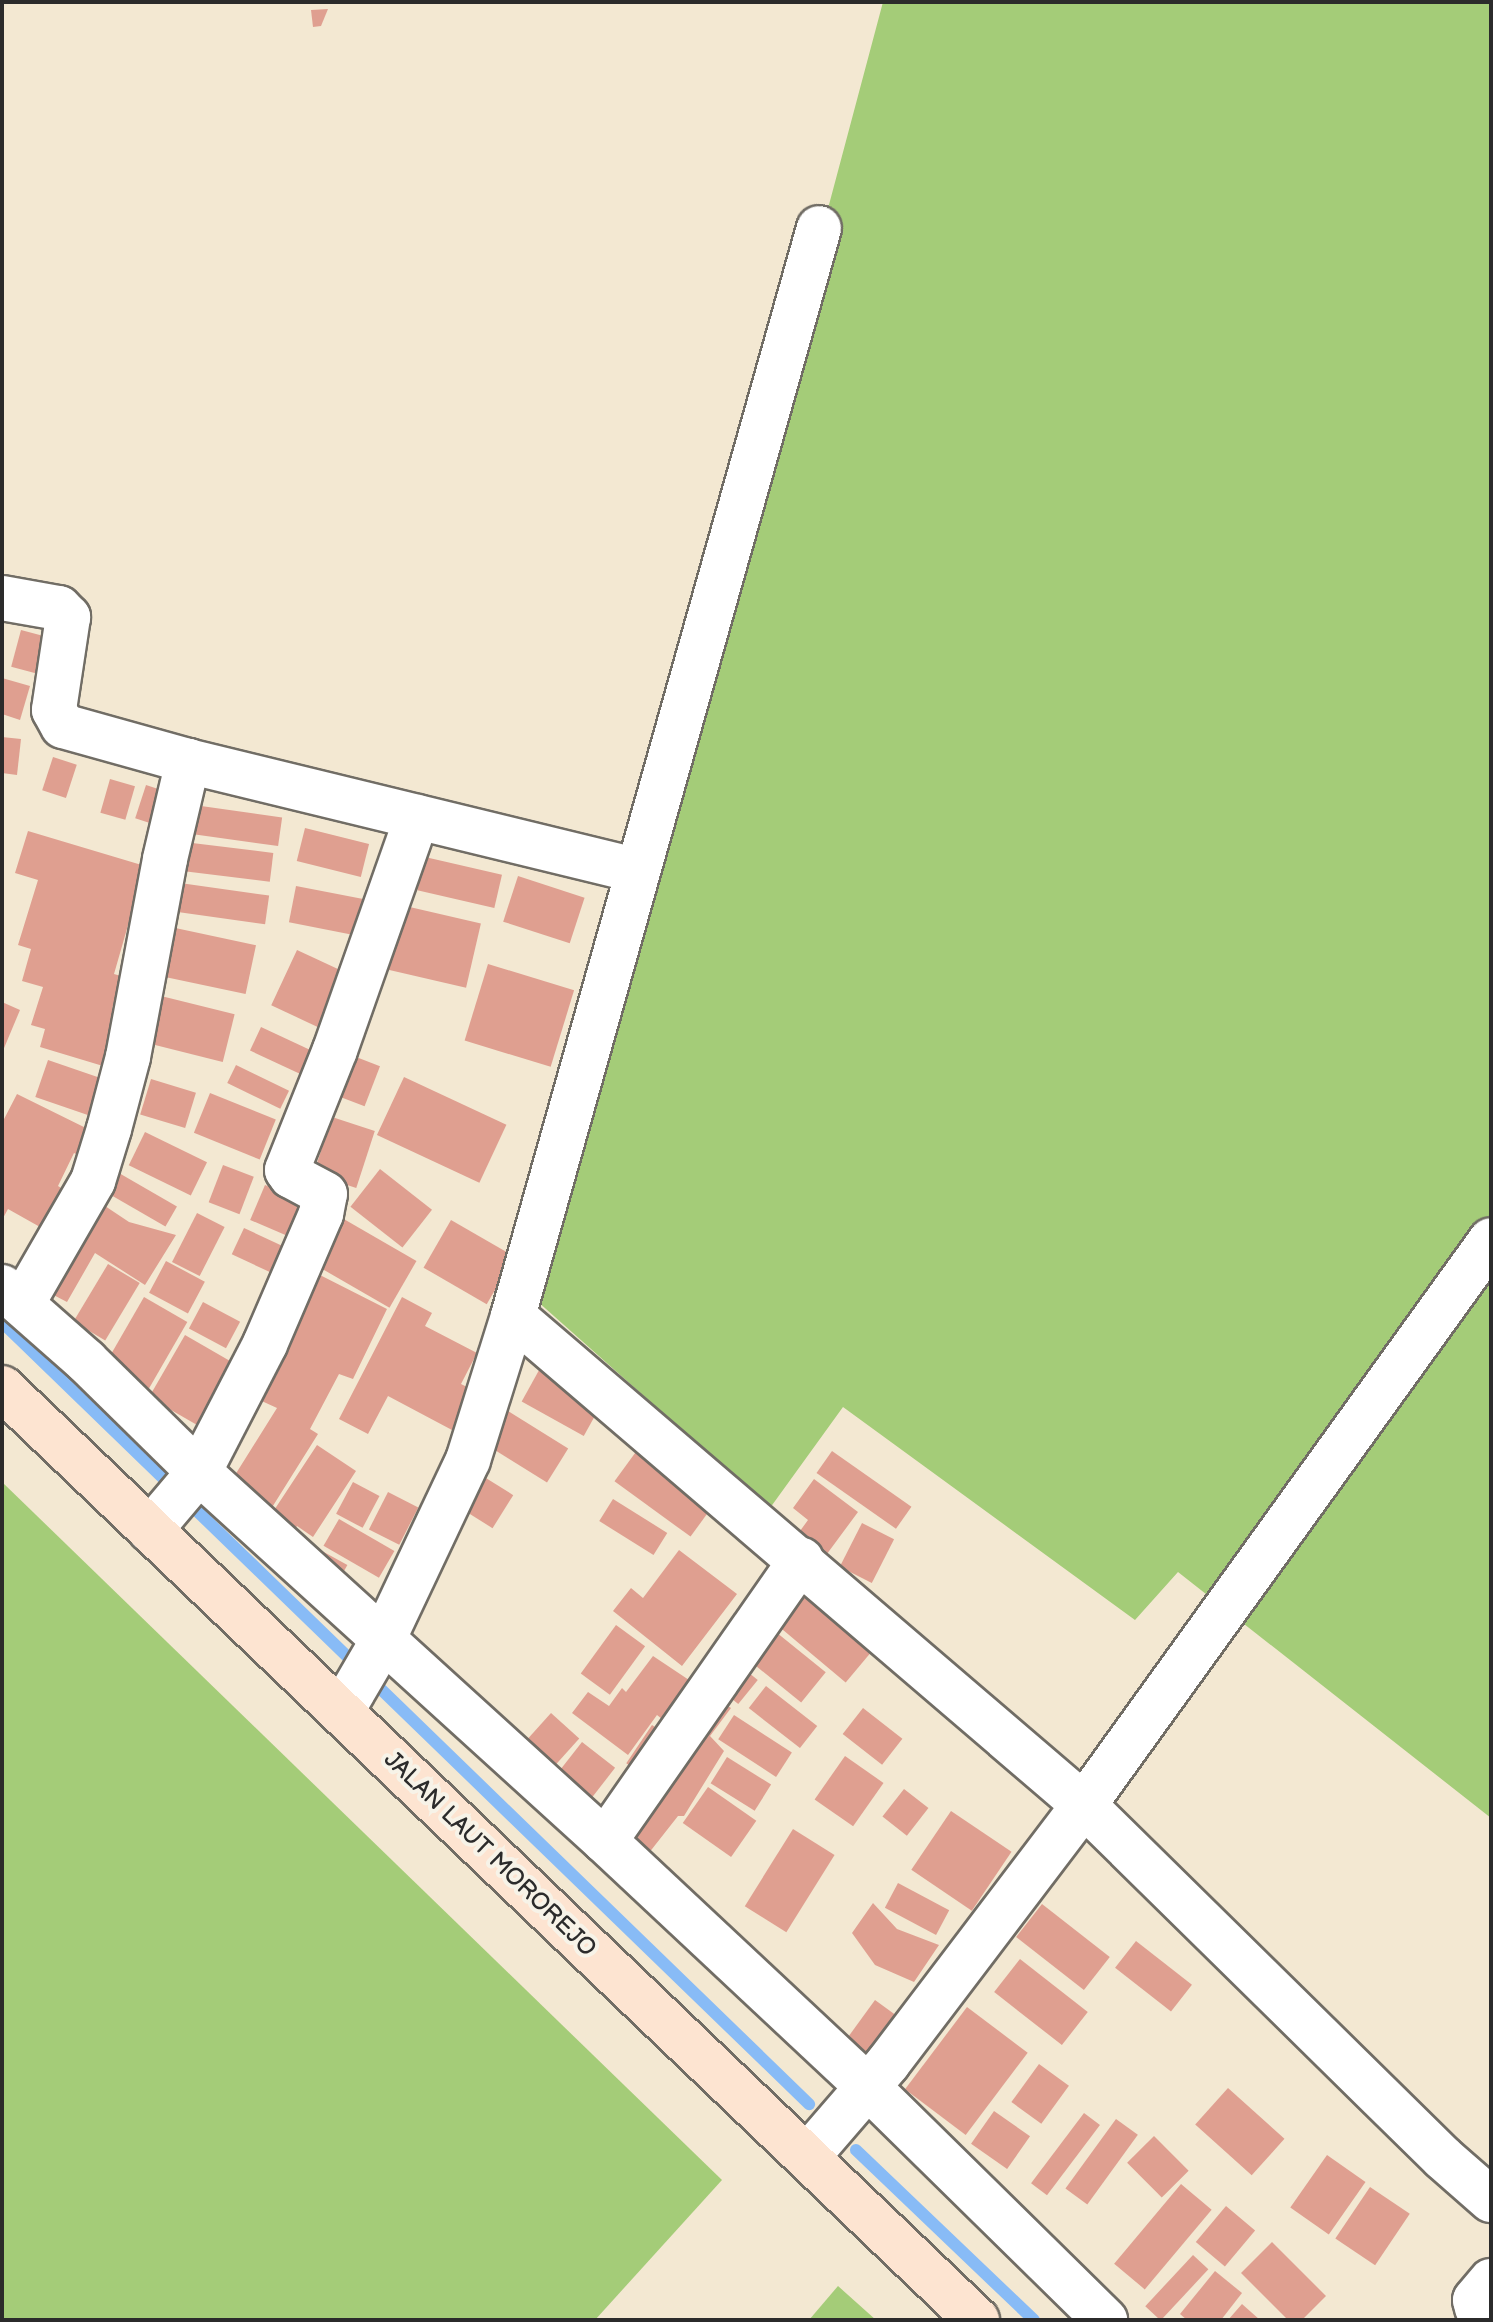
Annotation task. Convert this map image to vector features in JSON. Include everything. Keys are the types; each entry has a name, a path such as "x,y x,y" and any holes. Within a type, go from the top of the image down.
{"street":[{"path":"349,1699 381,1644 468,1460 513,1316 819,228"},
{"path":"2,598 59,608 68,617 54,710 63,726 188,761 638,871"},
{"path":"188,761 165,859 128,1057 93,1181 12,1296 86,1361 196,1477 605,1841 867,2086 1105,2320"},
{"path":"155,1524 196,1477 265,1344 321,1214 325,1194 291,1176 287,1170 335,1050 417,817"},
{"path":"807,2157 867,2086 1084,1805 1491,1240"},
{"path":"513,1316 1084,1805 1432,2147 1491,2200"},
{"name":"JALAN LAUT MOROREJO","path":"2,1388 349,1699 807,2157 977,2320"},
{"path":"605,1841 801,1560"},
{"path":"1491,2281 1475,2300 1477,2308 1491,2320"}],"green space":[{"path":"883,2 1491,2 1491,1818 1178,1572 1135,1620 843,1407 770,1508 537,1301"},
{"path":"2,1482 722,2180 595,2320 2,2320"},
{"path":"838,2286 876,2320 809,2320"}],"building":[{"path":"328,9 321,26 313,27 311,10"},
{"path":"21,630 55,639 45,676 11,667"},
{"path":"2,678 30,686 20,720 2,714"},
{"path":"2,737 21,739 17,775 2,773"},
{"path":"53,757 77,765 66,798 42,790"},
{"path":"110,779 135,786 125,820 100,813"},
{"path":"146,785 170,793 159,826 135,818"},
{"path":"194,805 282,817 278,846 190,834"},
{"path":"305,828 369,844 361,877 297,861"},
{"path":"28,831 145,866 114,974 121,976 112,1009 120,1011 103,1066 40,1047 45,1029 31,1025 43,987 22,981 31,949 18,945 38,880 15,873"},
{"path":"184,842 273,853 270,882 180,871"},
{"path":"425,857 502,875 494,908 417,890"},
{"path":"518,876 585,898 570,943 503,922"},
{"path":"180,883 269,896 265,924 176,912"},
{"path":"296,886 370,900 363,937 289,922"},
{"path":"401,905 481,923 466,988 386,969"},
{"path":"166,926 256,945 246,994 156,975"},
{"path":"297,950 351,975 326,1031 271,1005"},
{"path":"488,964 574,990 551,1067 465,1041"},
{"path":"157,995 235,1014 223,1062 145,1043"},
{"path":"2,1002 20,1010 2,1053"},
{"path":"261,1027 323,1056 312,1079 250,1051"},
{"path":"338,1050 380,1066 365,1106 323,1090"},
{"path":"48,1060 111,1082 99,1119 35,1097"},
{"path":"236,1065 289,1091 280,1109 227,1083"},
{"path":"404,1077 506,1125 479,1183 377,1135"},
{"path":"151,1079 196,1093 185,1128 140,1114"},
{"path":"210,1093 276,1120 260,1159 194,1133"},
{"path":"17,1094 96,1133 84,1158 74,1153 58,1186 61,1188 40,1227 8,1209 2,1220 2,1123"},
{"path":"332,1117 375,1131 356,1188 313,1174"},
{"path":"145,1132 207,1162 191,1196 129,1165"},
{"path":"223,1165 254,1177 239,1214 209,1202"},
{"path":"112,1169 177,1206 165,1226 100,1189"},
{"path":"380,1169 432,1210 402,1247 350,1207"},
{"path":"265,1185 306,1202 291,1237 250,1220"},
{"path":"90,1196 129,1222 176,1235 145,1285 95,1253 67,1302 44,1290"},
{"path":"197,1213 225,1227 200,1276 172,1262"},
{"path":"342,1218 416,1261 389,1308 315,1265"},
{"path":"451,1220 514,1256 487,1304 423,1268"},
{"path":"244,1228 291,1250 279,1276 232,1254"},
{"path":"166,1261 205,1282 188,1313 149,1293"},
{"path":"108,1264 140,1283 105,1340 73,1321"},
{"path":"314,1272 387,1309 353,1379 339,1374 310,1429 318,1434 271,1509 230,1483 277,1408 251,1396"},
{"path":"144,1297 187,1322 147,1392 104,1367"},
{"path":"402,1297 432,1313 425,1326 477,1353 461,1384 473,1390 452,1430 388,1396 368,1434 339,1419"},
{"path":"203,1302 240,1322 226,1348 189,1328"},
{"path":"185,1335 242,1368 206,1430 149,1397"},
{"path":"543,1363 605,1397 584,1436 522,1401"},
{"path":"508,1411 568,1449 547,1483 487,1445"},
{"path":"317,1445 356,1471 313,1537 297,1526 286,1542 263,1527"},
{"path":"638,1449 714,1504 691,1537 614,1481"},
{"path":"832,1451 911,1507 896,1529 817,1473"},
{"path":"481,1475 513,1495 493,1528 460,1508"},
{"path":"814,1479 858,1512 821,1562 792,1542 808,1520 793,1508"},
{"path":"353,1482 379,1496 363,1528 336,1514"},
{"path":"388,1492 418,1507 399,1545 369,1529"},
{"path":"613,1499 667,1533 653,1555 599,1521"},
{"path":"339,1519 394,1551 379,1578 324,1546"},
{"path":"862,1523 894,1539 872,1583 840,1567"},
{"path":"679,1550 737,1594 682,1666 613,1611 631,1588 643,1598"},
{"path":"322,1551 347,1565 339,1581 313,1567"},
{"path":"792,1580 874,1649 846,1682 764,1614"},
{"path":"755,1615 826,1672 801,1703 730,1645"},
{"path":"616,1625 645,1646 610,1695 581,1674"},
{"path":"722,1651 758,1680 738,1704 702,1675"},
{"path":"653,1656 731,1708 710,1736 724,1751 684,1816 678,1816 641,1863 614,1842 683,1736 657,1715 628,1755 572,1713 588,1692 609,1706 622,1688 626,1692"},
{"path":"766,1686 817,1726 800,1748 749,1708"},
{"path":"863,1708 902,1739 882,1765 843,1734"},
{"path":"551,1713 579,1738 550,1771 522,1746"},
{"path":"734,1715 792,1753 776,1777 718,1739"},
{"path":"652,1725 667,1735 641,1773 626,1763"},
{"path":"582,1742 615,1768 586,1806 552,1780"},
{"path":"845,1756 884,1783 853,1826 815,1799"},
{"path":"727,1757 771,1785 755,1811 711,1783"},
{"path":"708,1787 756,1821 731,1857 683,1823"},
{"path":"904,1789 928,1808 907,1836 882,1817"},
{"path":"951,1811 1012,1852 972,1911 911,1870"},
{"path":"793,1829 835,1855 786,1932 745,1906"},
{"path":"898,1883 949,1910 936,1935 885,1908"},
{"path":"873,1903 897,1929 939,1945 914,1982 875,1965 852,1933"},
{"path":"1042,1904 1110,1957 1084,1990 1016,1937"},
{"path":"1136,1941 1192,1985 1171,2012 1115,1968"},
{"path":"1020,1959 1088,2012 1062,2045 994,1992"},
{"path":"875,2000 905,2022 870,2070 840,2049"},
{"path":"967,2007 1028,2053 966,2135 905,2089"},
{"path":"1039,2064 1069,2086 1041,2124 1011,2102"},
{"path":"1228,2088 1284,2139 1252,2175 1195,2124"},
{"path":"994,2111 1030,2136 1007,2169 971,2144"},
{"path":"1084,2113 1100,2125 1047,2195 1031,2183"},
{"path":"1116,2119 1138,2135 1087,2204 1065,2189"},
{"path":"1154,2136 1189,2171 1162,2198 1127,2163"},
{"path":"1327,2155 1366,2182 1329,2234 1290,2207"},
{"path":"1181,2184 1212,2210 1145,2289 1114,2264"},
{"path":"1370,2187 1410,2214 1375,2265 1335,2238"},
{"path":"1226,2206 1255,2230 1225,2266 1196,2242"},
{"path":"1272,2242 1326,2296 1302,2320 1288,2320 1241,2273"},
{"path":"1193,2255 1208,2269 1161,2320 1145,2306"},
{"path":"1215,2271 1242,2293 1221,2320 1187,2320 1180,2314"},
{"path":"1242,2304 1260,2320 1228,2320"}],"waterway":[{"path":"2,1322 809,2104"},
{"path":"856,2150 1034,2320"}]}
